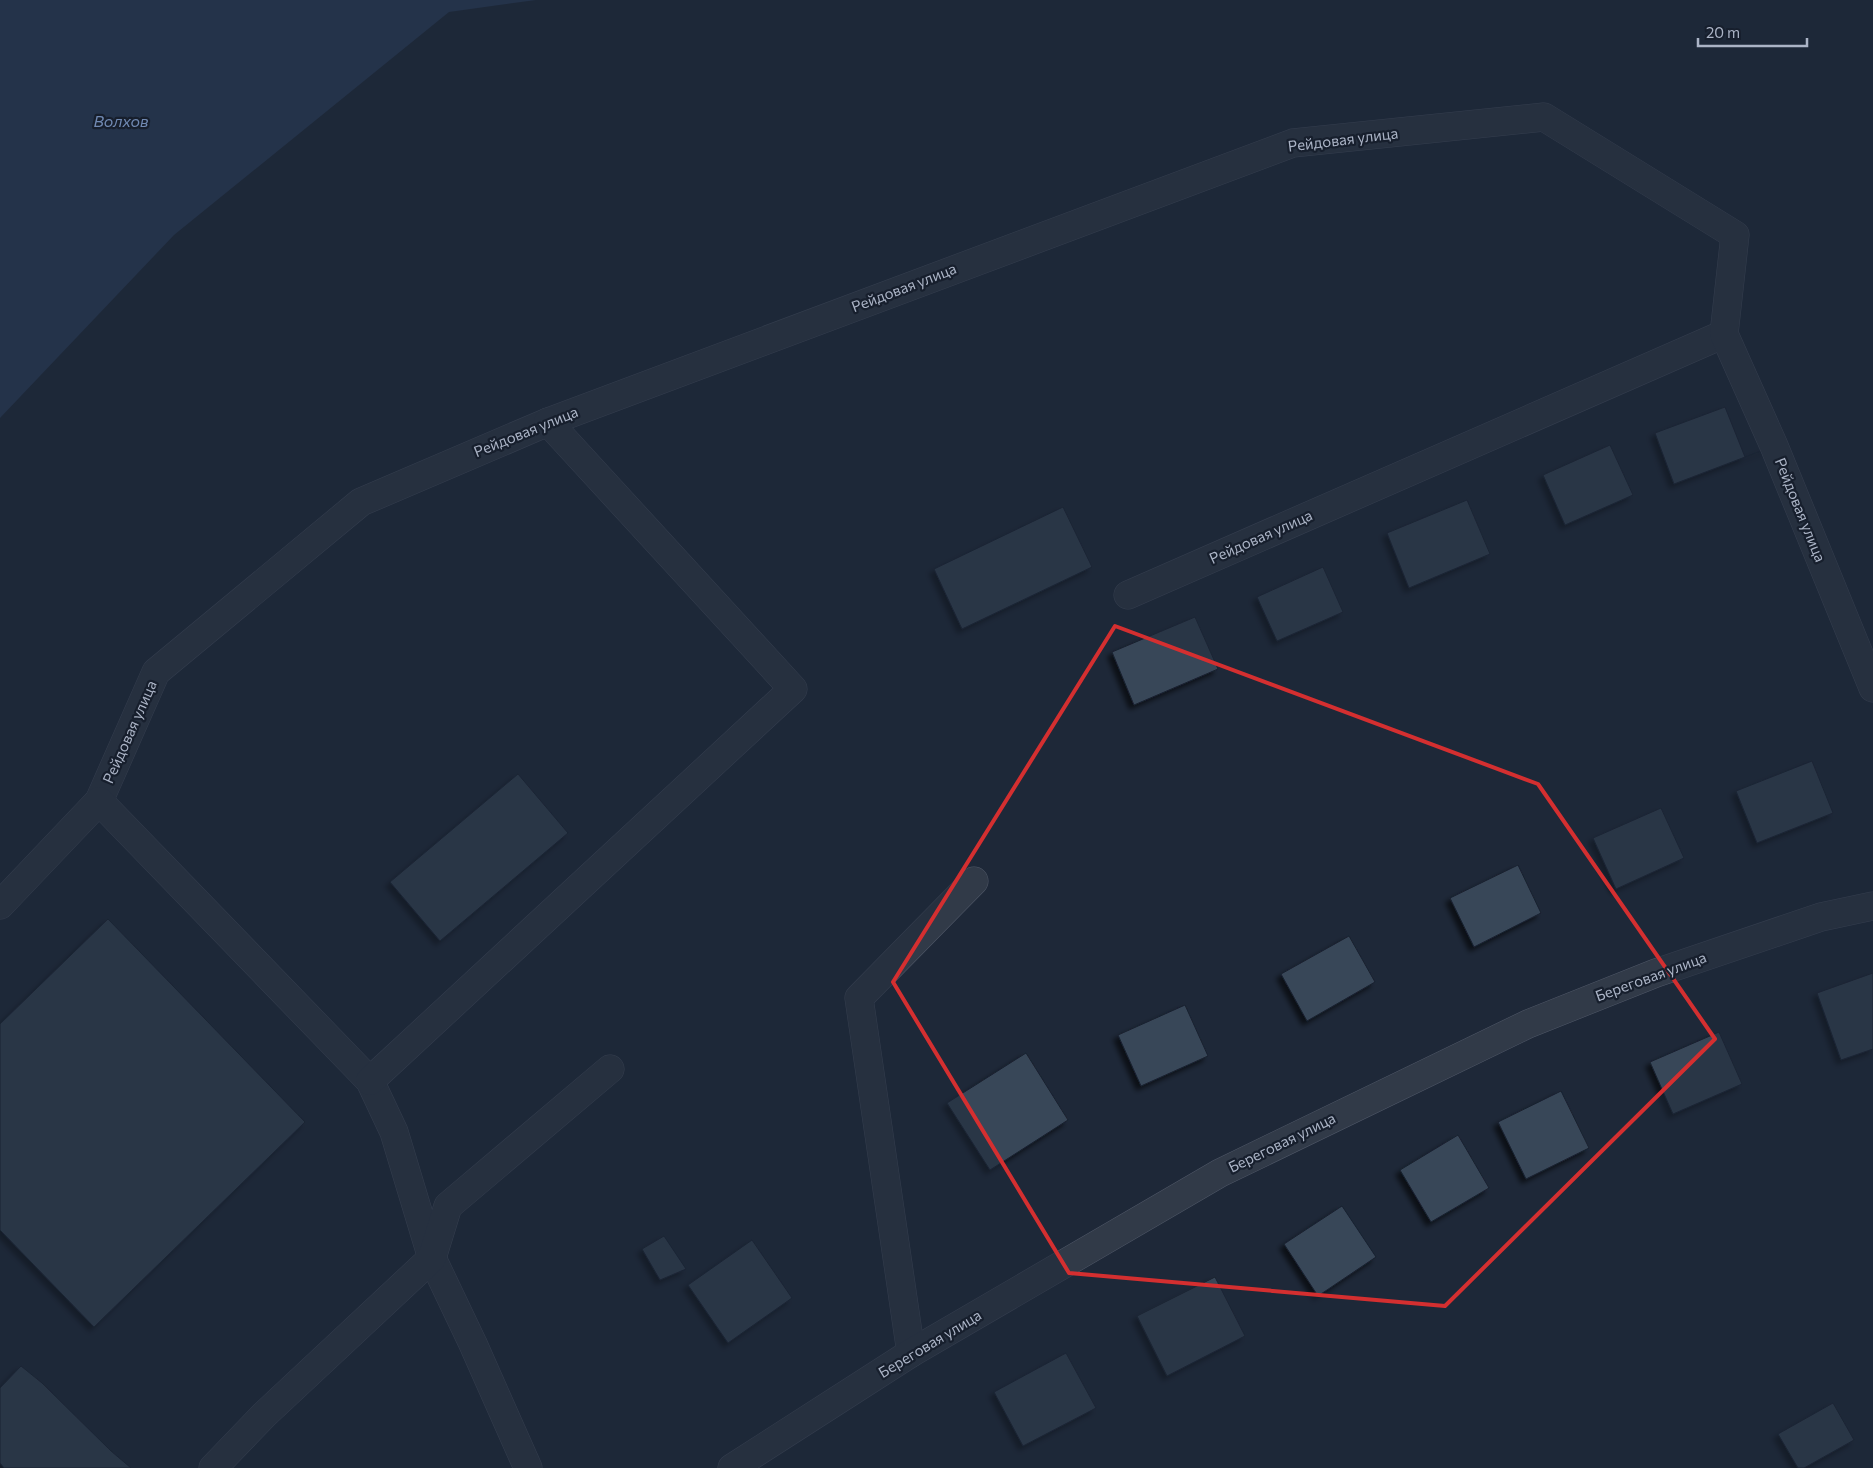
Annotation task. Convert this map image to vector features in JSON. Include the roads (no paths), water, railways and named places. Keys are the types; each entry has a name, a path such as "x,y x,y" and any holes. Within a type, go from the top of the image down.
{"street":[{"name":"Рейдовая улица","path":"0,905 99,801 156,672 360,502 548,422 1293,143 1544,118 1735,235 1724,334 1774,446 1873,688"},
{"name":"Рейдовая улица","path":"1128,596 1724,334"},
{"path":"370,1081 793,689 548,422"},
{"path":"99,801 370,1081 394,1132 432,1258 528,1468"},
{"path":"911,1354 859,998 974,881"},
{"name":"Береговая улица","path":"732,1468 911,1354 1220,1173 1528,1024 1665,970 1821,917 1873,906"},
{"path":"213,1468 264,1415 432,1258 448,1206 610,1069"}],"water":[{"name":"Волхов","path":"0,0 536,0 449,12 174,235 0,418"}]}
